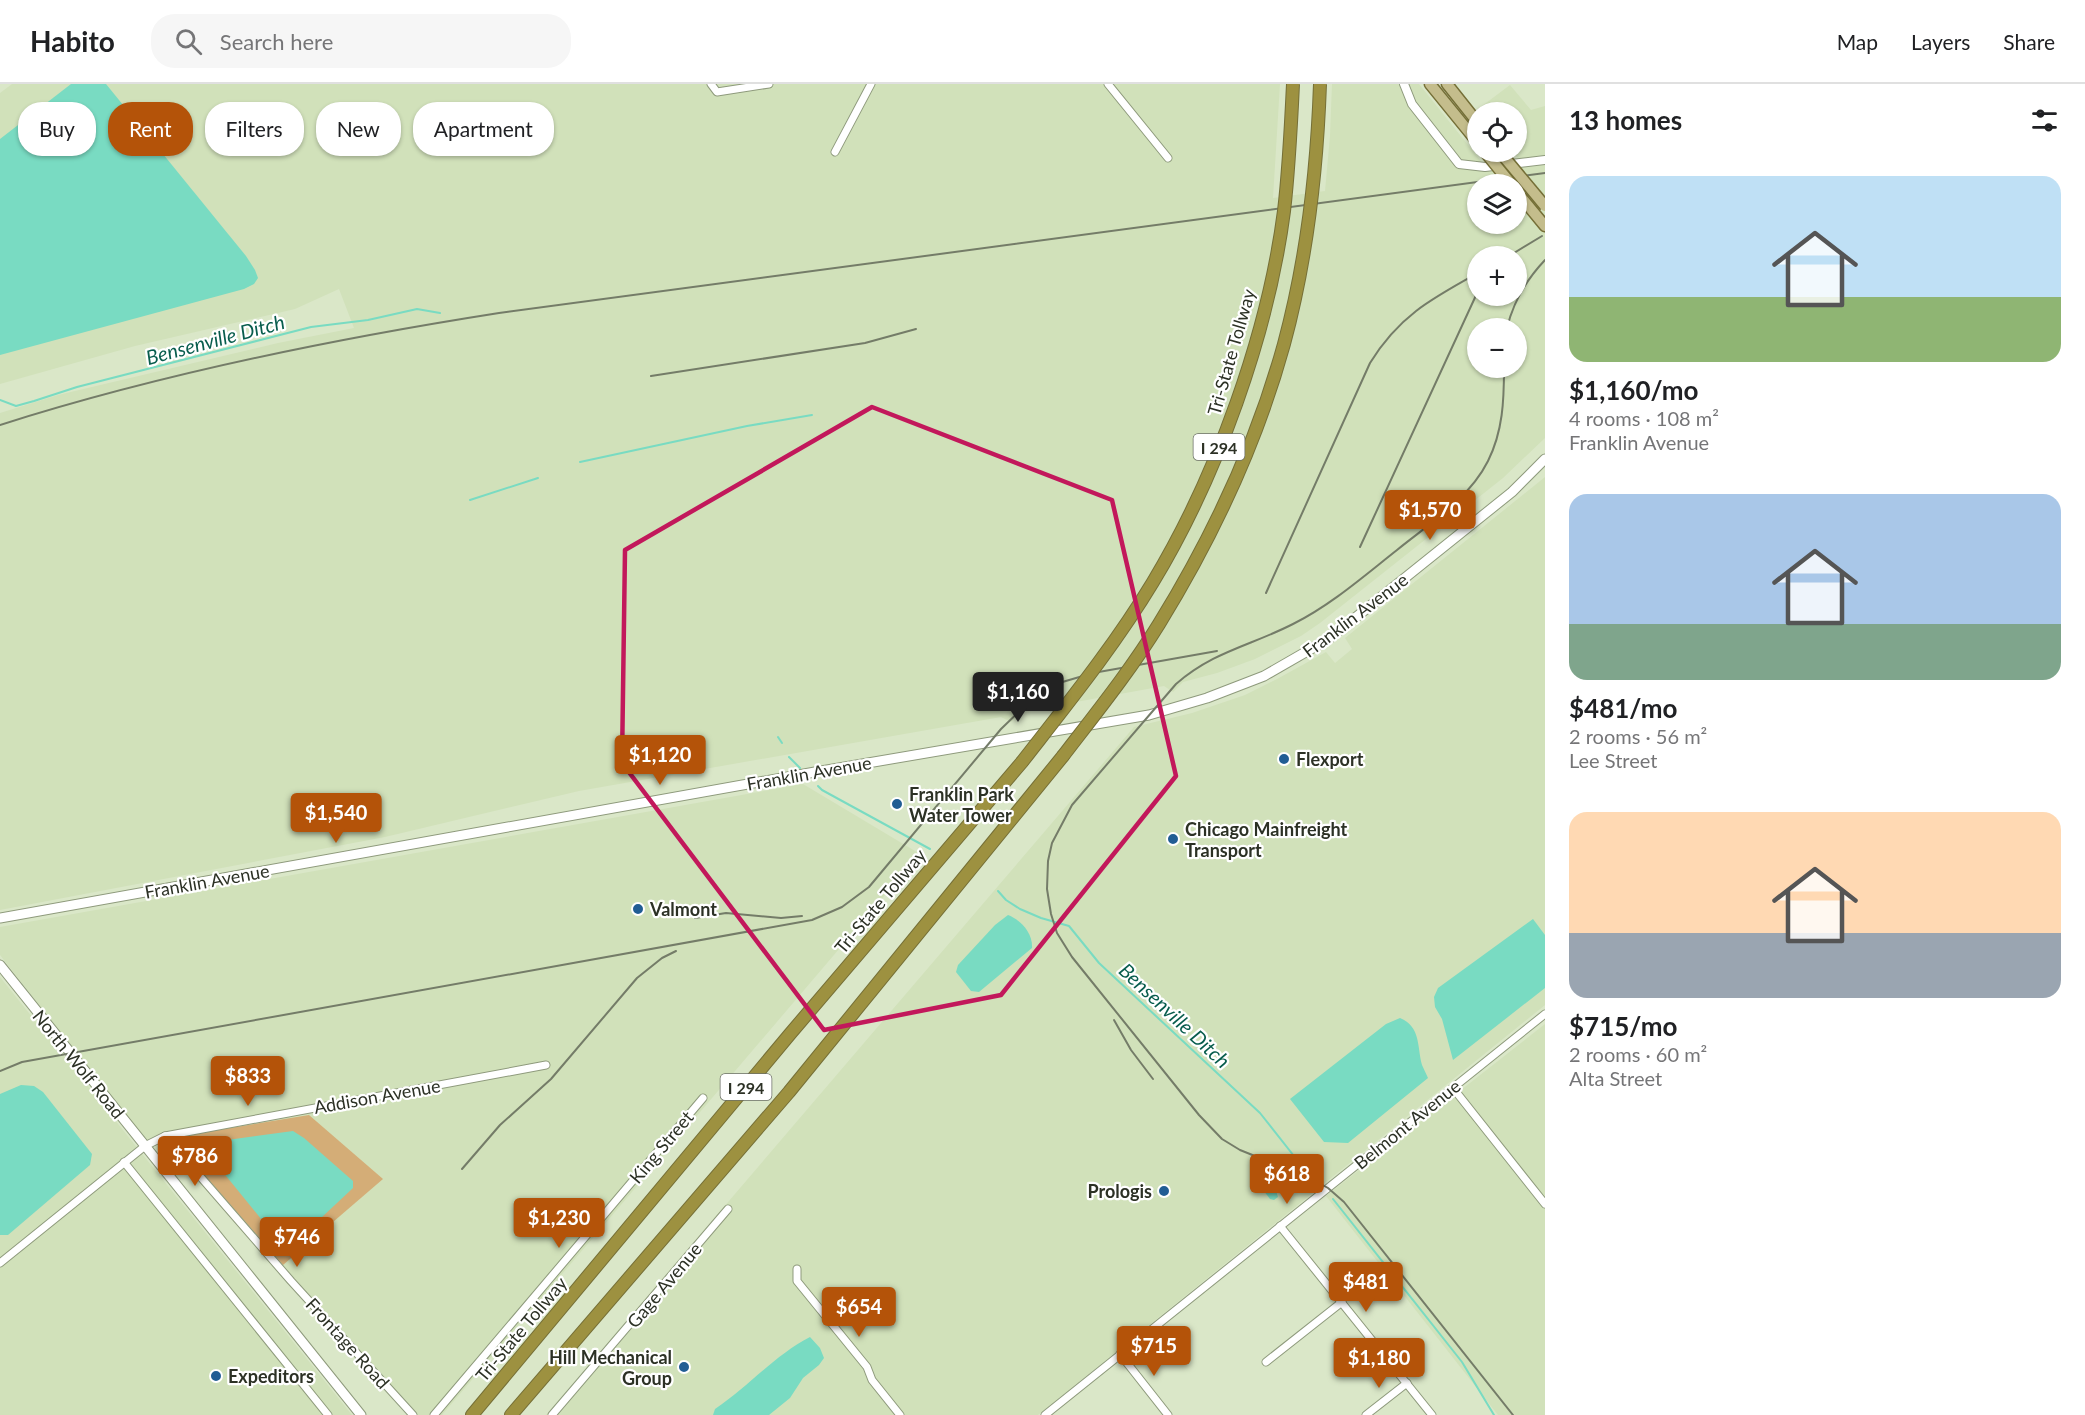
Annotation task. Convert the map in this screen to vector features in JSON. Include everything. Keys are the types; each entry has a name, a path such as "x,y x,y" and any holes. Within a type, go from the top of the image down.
{"highway":[{"name":"Tri-State Tollway","path":"472,1415 790,1034 1022,762 1080,688 1153,581 1188,515 1226,433 1256,341 1284,213 1293,84"},
{"name":"I 294","path":"511,1415 789,1092 1063,756 1118,685 1159,624 1205,543 1236,478 1284,344 1300,273 1315,177 1320,84"}],"main road":[{"path":"1430,84 1467,129"},
{"path":"1447,84 1467,109"},
{"path":"1493,162 1504,174"},
{"path":"1508,162 1545,206"},
{"path":"1527,204 1545,226"},
{"name":"Franklin Avenue","path":"0,918 804,774 1149,715 1207,698 1264,676 1330,638 1512,492 1545,459"},
{"name":"North Wolf Road","path":"0,965 361,1415"}],"street":[{"path":"711,84 717,92 769,84"},
{"path":"835,152 871,84"},
{"path":"1108,84 1168,158"},
{"path":"1406,84 1412,104 1459,164 1485,167 1545,160"},
{"name":"Belmont Avenue","path":"1045,1415 1545,1014"},
{"name":"Addison Avenue","path":"0,1263 124,1162 145,1146 165,1136 546,1065"},
{"path":"1453,1088 1545,1204"},
{"name":"King Street","path":"434,1415 703,1098"},
{"name":"Frontage Road","path":"165,1136 287,1276 413,1415"},
{"path":"124,1162 328,1415"},
{"name":"Gage Avenue","path":"552,1415 728,1209"},
{"path":"1281,1226 1432,1415"},
{"path":"797,1269 797,1281 867,1367 872,1380 900,1415"},
{"path":"1266,1362 1342,1302"},
{"path":"1120,1354 1168,1415"},
{"path":"1366,1415 1407,1383"}],"highlighted area":[{"path":"872,407 1112,500 1176,776 1001,995 824,1030 622,763 625,550"}],"shaded area":[{"path":"12,84 1280,84 1273,198 1325,191 1332,84 1419,84 1467,144 1467,162 1482,162 1489,171 1545,165 1545,438 1503,478 1320,623 1301,636 1255,659 1183,682 1173,692 1164,686 1021,712 1011,722 1001,717 579,791 385,837 0,910 0,413 58,395 278,343 354,328 339,289 295,309 135,346 0,384 0,93"},
{"path":"1510,85 1524,102 1487,102"},
{"path":"1527,105 1531,110 1545,106 1545,158 1527,161"},
{"path":"1545,477 1545,1005 1038,1415 546,1415 1134,727 1192,713 1245,695 1326,652 1335,663 1352,649 1345,638"},
{"path":"803,784 920,854 442,1415 410,1415 186,1154 181,1140 171,1130 145,1141 0,955 0,927"},
{"path":"0,977 352,1415 0,1415"},
{"path":"1545,1024 1545,1415 1498,1415 1326,1196"},
{"path":"309,1115 383,1179 283,1265 186,1154 182,1140 193,1134"}],"water":[{"path":"71,84 106,84 121,102 108,102 108,156 165,156 246,256 258,278 254,284 244,289 0,355 0,139 18,125 18,156 96,156 96,102 48,102"},
{"path":"1008,915 1025,928 1032,942 1032,948 979,992 971,991 956,972 958,965 995,925"},
{"path":"1533,919 1545,935 1545,988 1453,1060 1442,1019 1435,1007 1434,997 1438,988"},
{"path":"1400,1018 1412,1026 1415,1032 1422,1065 1428,1078 1348,1143 1324,1142 1290,1099 1386,1024"},
{"path":"21,1085 34,1086 43,1092 92,1154 90,1165 8,1235 0,1235 0,1094"},
{"path":"293,1131 353,1181 353,1188 290,1247 284,1247 209,1155 208,1148 213,1142"},
{"path":"1259,1168 1275,1189 1278,1197 1274,1200 1270,1199 1251,1174 1254,1169"},
{"path":"810,1337 820,1348 824,1358 803,1378 790,1398 769,1415 713,1415 715,1409 773,1362"}],"waterway":[{"name":"Bensenville Ditch","path":"0,400 16,406 77,387 311,327 368,320 417,309 440,313"},
{"path":"580,462 747,426 812,415"},
{"path":"470,500 538,478"},
{"name":"Bensenville Ditch","path":"778,737 782,743"},
{"name":"Bensenville Ditch","path":"789,757 800,768"},
{"name":"Bensenville Ditch","path":"818,786 930,849"},
{"name":"Bensenville Ditch","path":"998,891 1006,900 1020,909 1069,926 1099,963 1260,1113 1305,1170 1321,1177"},
{"name":"Bensenville Ditch","path":"1333,1199 1462,1362 1494,1415"}],"railway":[{"path":"0,425 184,374 310,346 436,323 1545,173"},
{"path":"1526,246 1542,236"},
{"path":"1510,318 1532,275 1545,260"},
{"path":"1266,593 1370,363 1392,333 1417,310 1467,279"},
{"path":"1360,547 1471,306"},
{"path":"651,376 865,343 916,329"},
{"path":"1504,378 1503,404 1497,438 1488,461 1470,487 1435,520 1321,608 1277,632 1218,656 1176,684 1072,805 1052,843 1048,861 1047,889 1057,933 1072,957 1199,1115 1222,1139 1240,1150 1310,1178 1328,1188 1344,1202 1513,1415"},
{"path":"0,1071 22,1062 812,920 842,907 869,887 1001,729 1032,699 1059,683 1093,673 1217,651"},
{"path":"695,918 726,913 781,918 802,916"},
{"path":"462,1169 500,1125 551,1079 637,978 662,958 676,951"},
{"path":"1114,1020 1131,1050 1153,1079"}],"place":[{"name":"Flexport","path":"1284,759"},
{"name":"Franklin Park Water Tower","path":"897,804"},
{"name":"Chicago Mainfreight Transport","path":"1173,839"},
{"name":"Valmont","path":"638,909"},
{"name":"Prologis","path":"1164,1191"},
{"name":"Hill Mechanical Group","path":"684,1367"},
{"name":"Expeditors","path":"216,1376"}]}
